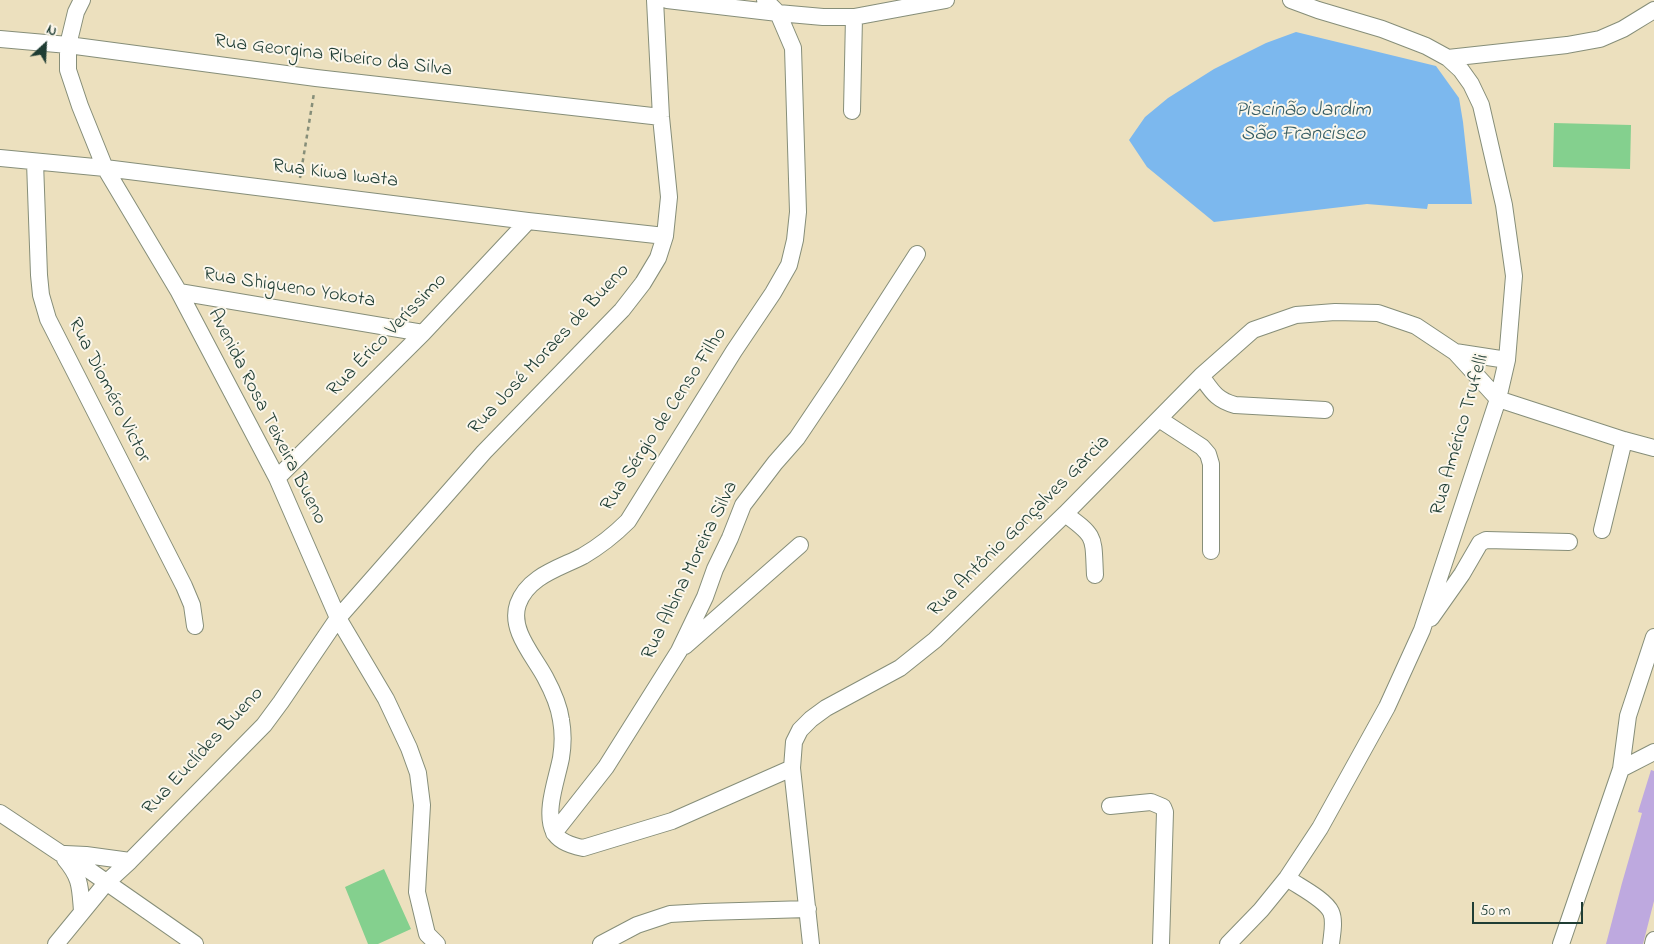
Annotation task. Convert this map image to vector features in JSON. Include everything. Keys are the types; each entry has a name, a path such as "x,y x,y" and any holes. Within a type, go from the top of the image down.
{"street":[{"name":"Avenida Rosa Teixeira Bueno","path":"82,0 76,12 68,45 68,70 105,168 179,292 278,478 338,618 386,700 409,748 418,773 422,804 417,892 427,934 437,944"},
{"name":"Rua José Moraes de Bueno","path":"338,618 484,452 622,310 643,283 658,258 665,236 669,198 655,0"},
{"path":"668,0 709,2 778,13 823,17 854,16 946,0"},
{"name":"Rua Sérgio de Censo Filho","path":"554,833 551,820 551,803 561,755 561,720 556,699 521,635 516,618 518,604 527,590 540,576 584,556 608,540 628,521 734,351 773,293 788,264 795,240 798,212 793,48 778,13 765,0"},
{"name":"Rua Américo Trufelli","path":"1228,944 1287,878 1320,828 1387,706 1422,630 1498,399 1507,360 1514,276 1504,205 1481,105 1471,84 1461,70 1448,58 1426,46 1391,32 1290,0"},
{"path":"1448,58 1568,45 1600,39 1623,29 1654,10"},
{"path":"852,111 854,16"},
{"name":"Rua Georgina Ribeiro da Silva","path":"0,39 68,45 316,78 662,117"},
{"name":"Rua Kiwa Iwata","path":"0,158 105,168 528,221 665,236"},
{"name":"Rua Dioméro Victor","path":"35,162 38,275 48,320 184,586 192,606 195,626"},
{"name":"Rua Érico Veríssimo","path":"278,478 423,333 528,221"},
{"name":"Rua Albina Moreira Silva","path":"554,833 606,767 680,651 705,597 743,505 807,424 917,254"},
{"name":"Rua Shigueno Yokota","path":"179,292 423,333"},
{"name":"Rua Antônio Gonçalves Garcia","path":"811,944 792,768 794,742 800,730 826,708 900,668 935,640 1066,514 1201,376 1254,330 1296,315 1335,312 1378,313 1416,326 1454,352 1498,399"},
{"name":"Rua Antônio Gonçalves Garcia","path":"1454,352 1507,360"},
{"path":"1201,376 1217,397 1224,402 1235,405 1325,410"},
{"path":"1498,399 1654,448"},
{"path":"1159,419 1202,447 1208,454 1211,464 1211,551"},
{"path":"1602,530 1624,440"},
{"path":"1066,514 1084,528 1094,543 1094,575"},
{"path":"1422,630 1452,588 1480,543 1486,540 1569,542"},
{"path":"680,651 800,544"},
{"name":"Rua Euclídes Bueno","path":"56,944 106,883 130,861 264,724 338,618"},
{"path":"1561,944 1621,770 1628,716 1654,637"},
{"path":"1621,770 1654,752"},
{"path":"554,833 569,845 583,848 672,821 792,768"},
{"path":"1110,806 1151,802 1163,807 1165,812 1161,944"},
{"path":"0,813 86,868 195,944"},
{"path":"60,853 86,854 130,861"},
{"path":"60,853 76,874 80,888 82,911"},
{"path":"1287,878 1325,904 1331,912 1332,944"},
{"path":"601,944 637,924 670,914 808,910"},
{"path":"1653,944 1654,940"}],"path":[{"path":"297,192 316,78"}],"green space":[{"path":"1554,123 1631,125 1630,169 1553,167"},
{"path":"384,869 411,929 378,944 368,944 345,887"}],"water":[{"name":"Piscinão Jardim São Francisco","path":"1296,32 1436,66 1459,98 1472,204 1428,204 1427,209 1367,204 1214,222 1147,167 1129,140 1145,117 1168,98 1214,69 1266,43"}],"building":[{"path":"1651,770 1654,771 1654,901 1643,944 1606,944 1642,813 1638,812"}]}
